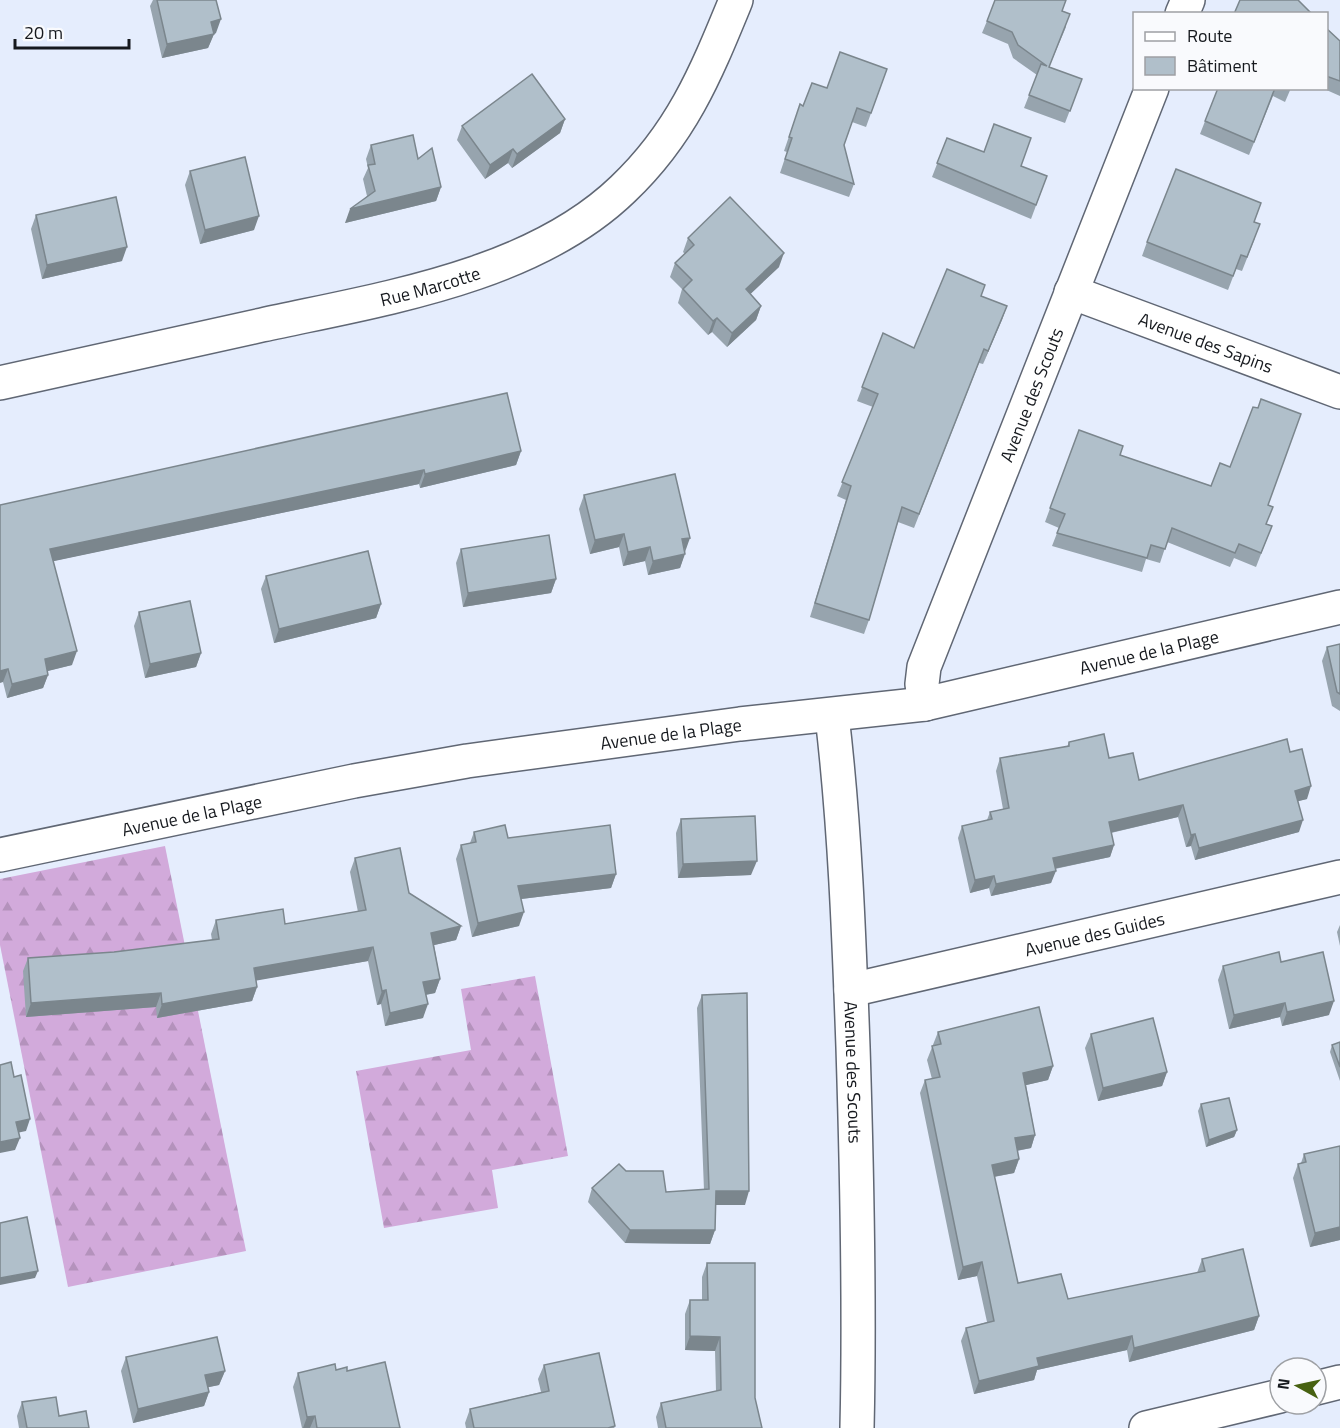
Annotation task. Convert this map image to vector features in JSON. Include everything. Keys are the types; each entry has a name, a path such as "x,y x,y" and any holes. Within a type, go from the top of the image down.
{"street":[{"name":"Rue Marcotte","path":"0,383 417,290 518,256 555,238 590,216 622,190 669,136 697,93 736,0"},
{"name":"Avenue des Scouts","path":"925,704 922,684 924,667 1151,90"},
{"name":"Avenue des Sapins","path":"1071,292 1340,392"},
{"name":"Avenue de la Plage","path":"0,855 354,781 467,761 717,727 925,704 1340,608"},
{"name":"Avenue des Scouts","path":"832,716 840,790 851,990 859,1320 857,1428"},
{"name":"Avenue des Guides","path":"851,990 1340,877"},
{"path":"1146,1428 1268,1399"}],"green space":[{"path":"165,846 246,1251 68,1287 0,945 0,879"},
{"path":"535,976 568,1156 492,1170 498,1208 384,1228 356,1071 471,1050 461,989"}],"building":[{"path":"157,0 216,0 221,19 211,22 214,34 167,44"},
{"path":"995,0 1066,0 1062,11 1070,14 1049,67 1082,79 1070,111 1029,95 1041,64 1047,66 1018,45 1012,32 987,21"},
{"path":"1240,0 1298,0 1310,12 1235,12"},
{"path":"1328,30 1340,41 1340,81 1328,77"},
{"path":"840,52 887,69 871,113 857,108 844,145 854,184 785,159 792,138 789,137 800,104 803,106 812,83 827,88"},
{"path":"532,74 565,119 517,154 513,149 490,165 462,126"},
{"path":"1217,90 1274,90 1254,142 1205,121"},
{"path":"994,124 1031,138 1021,166 1047,176 1036,205 937,163 947,138 984,152"},
{"path":"413,135 418,159 432,148 441,187 350,209 375,191 368,165 375,164 371,145"},
{"path":"245,157 259,216 205,230 190,171"},
{"path":"1176,169 1261,203 1254,222 1260,224 1247,257 1241,255 1233,276 1147,242"},
{"path":"116,197 127,247 47,265 36,215"},
{"path":"730,197 784,253 746,289 761,306 732,333 717,318 713,321 683,289 692,280 675,263 694,245 688,238"},
{"path":"947,269 985,285 981,296 1007,306 988,351 984,349 919,514 902,507 869,620 815,603 851,486 842,482 878,394 862,387 883,333 914,348"},
{"path":"507,393 521,451 425,474 424,470 50,549 77,651 45,659 48,675 12,684 8,669 0,671 0,505"},
{"path":"1261,399 1301,414 1268,505 1273,507 1266,524 1272,526 1261,553 1239,544 1235,553 1172,528 1165,549 1151,545 1147,558 1057,533 1065,514 1050,508 1079,430 1123,446 1120,455 1211,486 1220,463 1230,467 1253,407 1258,408"},
{"path":"675,474 690,538 682,539 685,554 653,561 650,547 628,552 624,534 595,540 584,495"},
{"path":"549,535 556,579 468,593 461,549"},
{"path":"368,551 381,604 279,629 266,576"},
{"path":"190,601 201,653 150,664 139,612"},
{"path":"1340,644 1340,694 1337,692 1327,647"},
{"path":"1104,734 1109,758 1133,753 1139,780 1287,739 1290,752 1302,749 1311,786 1295,791 1303,820 1199,848 1195,834 1191,835 1183,805 1109,822 1114,845 1053,858 1056,871 996,884 994,876 975,880 962,826 992,819 990,812 1009,808 1000,758 1069,746 1069,742"},
{"path":"755,816 757,861 683,864 681,819"},
{"path":"505,825 508,838 610,825 616,874 518,886 524,912 478,923 461,845 476,842 474,832"},
{"path":"400,848 409,893 461,926 431,933 440,979 423,982 428,1004 390,1013 386,990 382,991 373,947 254,968 257,987 162,1004 161,993 31,1003 28,958 114,952 219,939 216,920 283,909 285,924 366,910 355,858"},
{"path":"1279,952 1281,962 1323,952 1334,1001 1287,1012 1285,1003 1234,1015 1223,966"},
{"path":"747,993 749,1191 716,1191 715,1230 630,1230 592,1188 619,1164 626,1171 663,1171 666,1192 709,1189 702,995"},
{"path":"1039,1007 1053,1066 1023,1073 1035,1135 1015,1138 1019,1159 992,1165 1018,1283 1061,1274 1068,1299 1205,1271 1202,1259 1243,1249 1259,1316 1134,1348 1132,1336 1037,1358 1039,1366 979,1381 966,1328 994,1321 982,1262 963,1267 925,1080 940,1077 932,1046 941,1044 938,1032"},
{"path":"1153,1018 1167,1072 1103,1088 1091,1034"},
{"path":"1340,1042 1340,1067 1332,1045"},
{"path":"11,1062 14,1077 21,1075 30,1119 16,1122 20,1138 0,1142 0,1065"},
{"path":"1229,1098 1237,1130 1209,1140 1201,1104"},
{"path":"1340,1146 1340,1227 1315,1233 1298,1164 1306,1162 1304,1154"},
{"path":"27,1217 38,1271 0,1278 0,1223"},
{"path":"707,1263 755,1263 755,1398 762,1428 666,1428 661,1403 721,1390 720,1337 690,1336 690,1300 708,1300"},
{"path":"217,1337 225,1371 205,1375 209,1392 138,1409 126,1357"},
{"path":"599,1353 615,1426 608,1428 474,1428 470,1409 549,1391 544,1365"},
{"path":"385,1362 400,1428 317,1428 315,1416 307,1417 298,1373 335,1364 336,1370 347,1367 347,1371"},
{"path":"56,1397 59,1416 86,1411 89,1428 27,1428 22,1402"}]}
